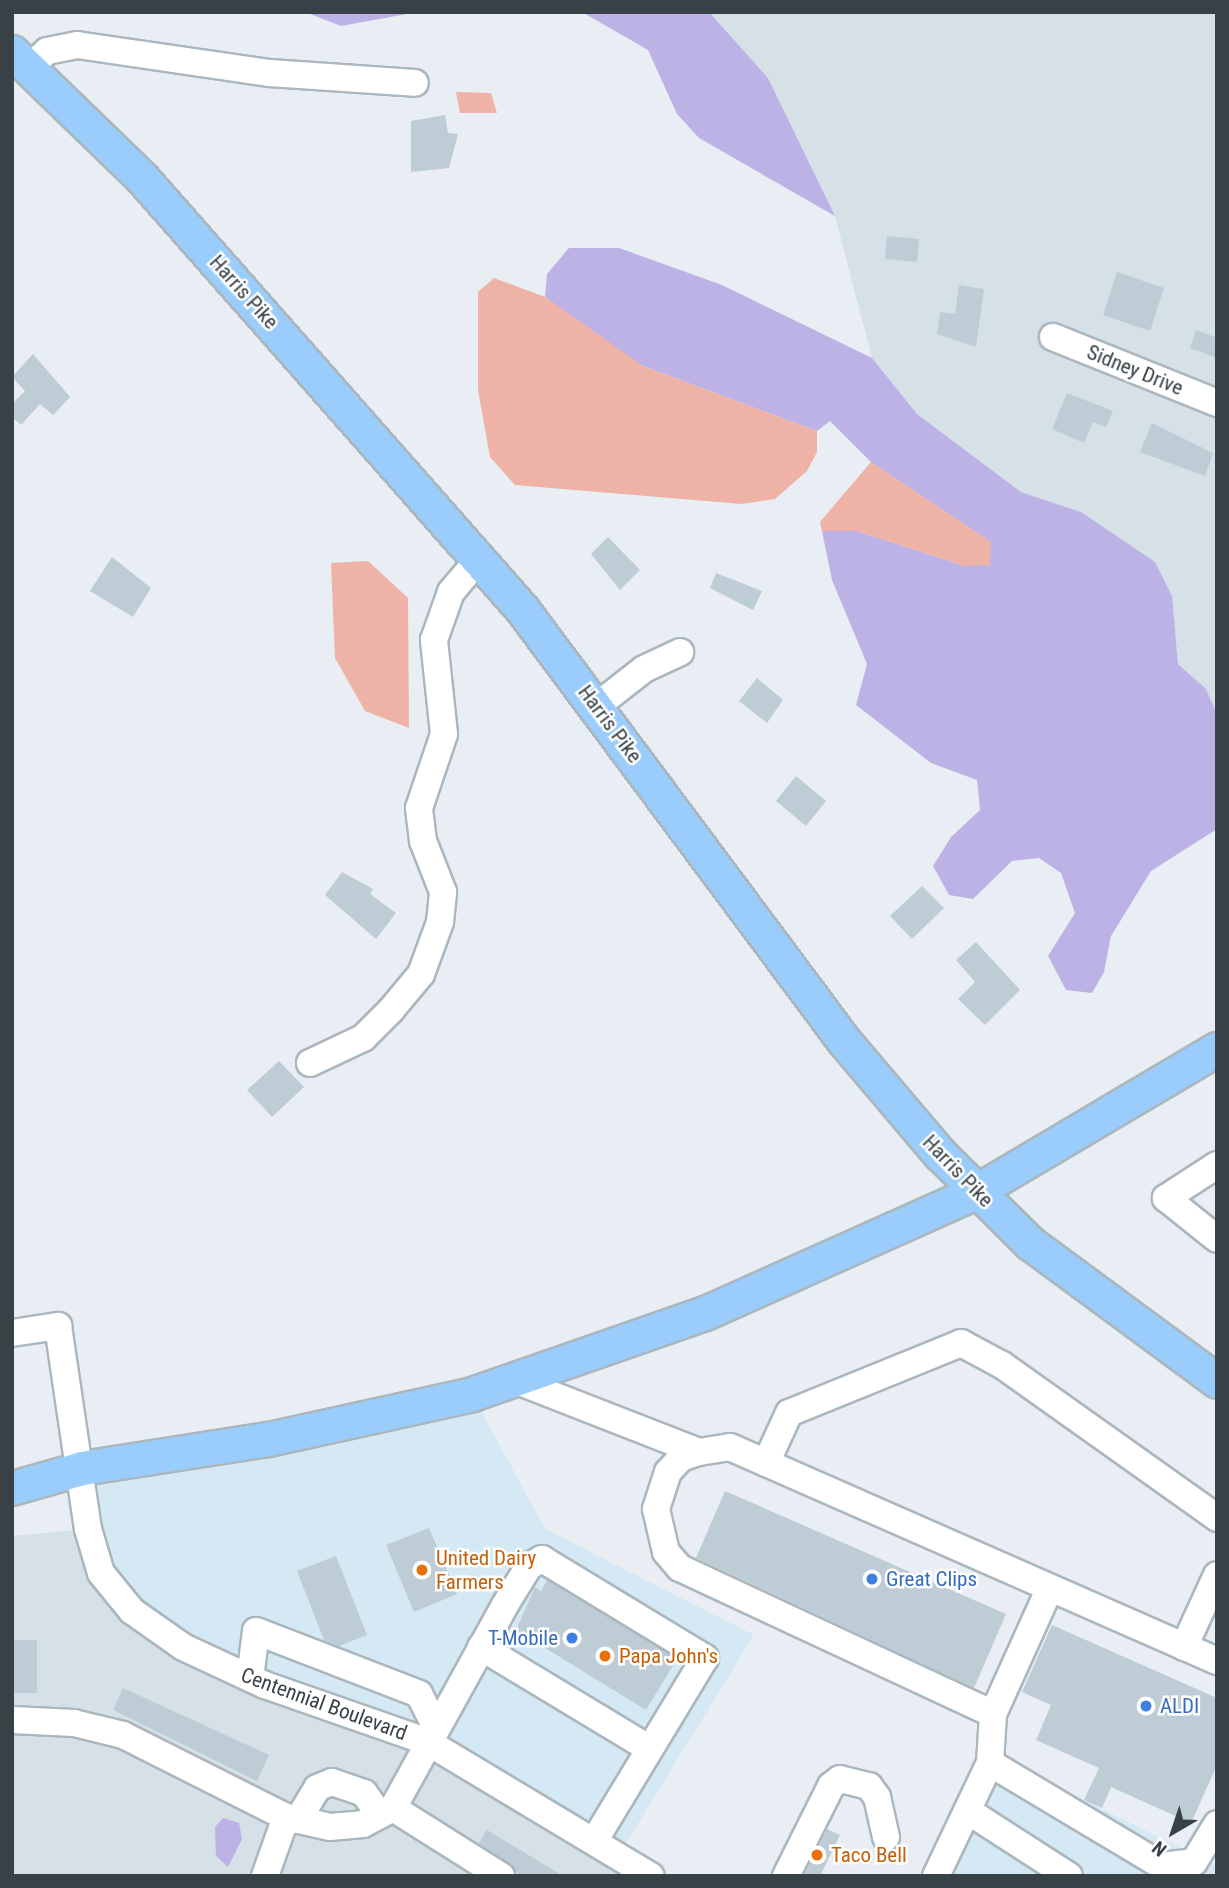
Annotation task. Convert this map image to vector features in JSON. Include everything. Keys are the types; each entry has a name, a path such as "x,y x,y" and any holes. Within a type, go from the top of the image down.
{"main road":[{"name":"Harris Pike","path":"21,59 142,178 480,559 598,705 844,1041 975,1192 1136,1326 1217,1381"},
{"path":"12,1488 82,1468 388,1416 517,1381 705,1313 975,1192 1217,1049"},
{"path":"12,1469 82,1468"}],"street":[{"path":"21,59 77,44 270,73 415,83"},
{"name":"Sidney Drive","path":"1053,337 1217,403"},
{"path":"310,1063 363,1038 391,1010 421,974 440,922 443,892 423,841 419,807 444,734 434,640 451,592 480,559"},
{"path":"598,705 644,669 680,652"},
{"path":"1217,1165 1166,1198 1217,1239"},
{"name":"Centennial Boulevard","path":"12,1334 58,1326 82,1468 88,1529 101,1573 132,1611 224,1666 250,1678 430,1734 651,1876"},
{"path":"766,1463 789,1413 961,1343 1002,1365 1217,1518"},
{"path":"517,1381 699,1452"},
{"path":"993,1714 680,1569 666,1552 656,1509 668,1472 681,1458 730,1447 1217,1661"},
{"path":"531,1585 546,1561"},
{"path":"12,1720 74,1723 123,1735 292,1819 330,1827 386,1811 481,1647 504,1618 529,1566 546,1561 705,1658 594,1841"},
{"path":"1184,1647 1217,1576"},
{"path":"936,1876 989,1763 993,1714 1050,1588"},
{"path":"250,1678 256,1631 419,1694 430,1734"},
{"path":"224,1666 253,1642"},
{"path":"481,1647 650,1749"},
{"path":"989,1763 1162,1866 1194,1862 1217,1824"},
{"path":"786,1876 831,1786 840,1779 869,1786 877,1797 886,1837"},
{"path":"265,1876 292,1819 317,1788 332,1782 364,1793 386,1811 501,1876"},
{"path":"972,1802 1069,1876"}],"shaded area":[{"path":"305,12 418,12 341,26"},
{"path":"582,12 709,12 768,78 835,216 699,138 677,114 648,50"},
{"path":"709,12 1217,12 1217,714 1206,689 1178,664 1171,596 1081,512 1021,492 917,414 872,358 835,216 768,78"},
{"path":"456,92 491,93 497,113 460,113"},
{"path":"569,248 619,248 722,285 872,358 917,414 1021,492 1081,512 1155,562 1172,596 1178,664 1206,689 1217,714 1217,829 1151,871 1111,936 1104,972 1092,993 1066,990 1048,956 1075,913 1061,873 1039,858 1012,861 973,899 949,895 933,866 951,837 980,810 977,780 931,763 856,705 867,664 832,580 822,531 857,531 965,566 991,542 871,462 830,421 817,431 643,366 595,333 545,297 547,274"},
{"path":"494,278 545,297 643,366 817,431 817,452 807,471 775,499 742,504 515,485 490,457 478,390 478,292"},
{"path":"871,462 991,542 990,565 965,566 857,531 822,531 820,522"},
{"path":"368,561 408,598 409,728 365,711 335,658 331,563"},
{"path":"472,1394 545,1529 754,1635 618,1856 426,1741 183,1647 101,1573 82,1468"},
{"path":"88,1529 426,1741 651,1876 12,1876 12,1536"},
{"path":"987,1752 1217,1866 1217,1876 936,1876"},
{"path":"223,1818 239,1823 242,1839 228,1867 216,1856 215,1827"}],"building":[{"path":"445,115 448,133 458,134 449,168 411,172 411,121"},
{"path":"887,236 919,239 917,262 885,259"},
{"path":"1117,272 1164,288 1150,331 1103,315"},
{"path":"959,285 984,289 976,347 937,334 940,312 955,314"},
{"path":"1196,330 1217,338 1217,358 1190,348"},
{"path":"33,354 70,397 53,415 40,404 21,425 12,417 12,404 25,391 12,377"},
{"path":"1067,393 1113,411 1106,427 1093,422 1084,443 1052,429"},
{"path":"1152,423 1213,453 1205,476 1140,452"},
{"path":"608,537 640,570 620,590 591,554"},
{"path":"112,557 151,588 133,617 90,591"},
{"path":"716,573 762,591 753,610 710,588"},
{"path":"757,678 783,700 767,723 739,701"},
{"path":"796,776 826,801 806,826 776,801"},
{"path":"342,872 373,889 370,894 396,913 376,939 325,895"},
{"path":"922,886 944,908 912,939 890,916"},
{"path":"976,942 1020,990 985,1025 958,999 975,982 956,960"},
{"path":"279,1061 304,1087 272,1117 247,1090"},
{"path":"725,1491 1006,1614 974,1688 696,1558"},
{"name":"United Dairy Farmers","path":"429,1528 457,1594 414,1612 386,1545"},
{"path":"336,1556 367,1635 339,1646 324,1640 297,1571"},
{"path":"547,1580 677,1659 646,1710 516,1630 535,1587 541,1591"},
{"path":"1052,1625 1217,1698 1217,1765 1191,1823 1111,1787 1102,1808 1084,1800 1099,1768 1036,1740 1051,1705 1022,1692"},
{"path":"12,1640 37,1640 37,1693 12,1693"},
{"path":"123,1688 269,1755 257,1781 113,1710"},
{"name":"Taco Bell","path":"827,1829 840,1835 820,1876 804,1876"},
{"path":"487,1830 563,1876 522,1876 479,1843"}],"place":[{"name":"United Dairy Farmers","path":"422,1570"},
{"name":"Great Clips","path":"872,1579"},
{"name":"T-Mobile","path":"572,1638"},
{"name":"Papa John's","path":"605,1656"},
{"name":"ALDI","path":"1146,1706"},
{"name":"Taco Bell","path":"817,1855"}]}
